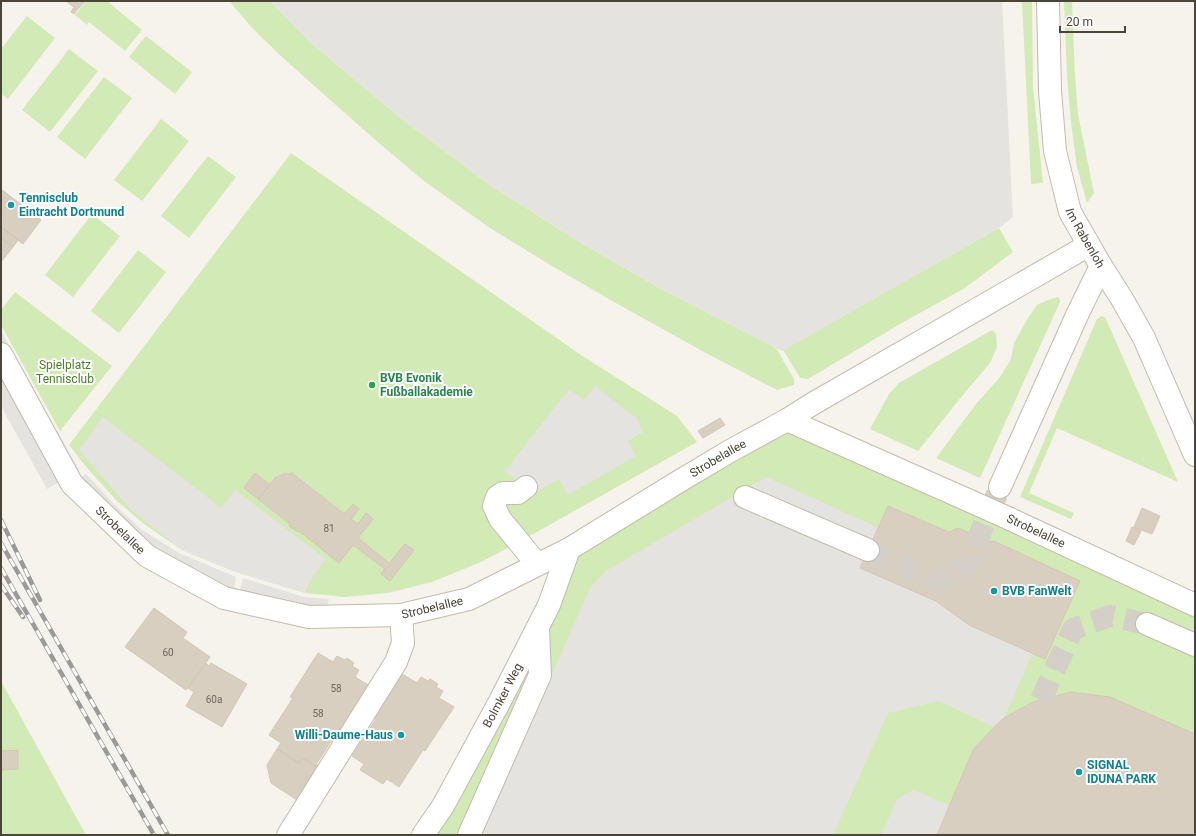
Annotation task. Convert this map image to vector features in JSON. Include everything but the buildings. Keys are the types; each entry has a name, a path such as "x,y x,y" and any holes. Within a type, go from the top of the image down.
{"street":[{"name":"Im Rabenloh","path":"1048,1 1050,91 1055,150 1070,212 1101,266 1122,298 1144,338 1195,455"},
{"name":"Strobelallee","path":"1,354 72,484 147,556 224,598 309,617 401,615 469,599 569,548 730,451 787,420 1089,245"},
{"path":"1000,487 1078,313 1101,266"},
{"name":"Strobelallee","path":"787,420 1010,519 1195,606"},
{"path":"526,487 518,493 503,493 497,496 494,506 500,518 537,564"},
{"path":"745,497 868,550"},
{"name":"Bolmker Weg","path":"423,835 443,806 491,720 538,628 549,605 569,548"},
{"path":"288,835 396,662 403,643 401,615"},
{"path":"1147,624 1195,645"},
{"path":"469,835 540,674 538,628"}],"green space":[{"path":"86,1 107,1 142,30 125,51 89,22 87,25 75,15"},
{"path":"229,1 270,1 311,43 398,116 490,185 576,240 661,289 776,348 794,379 794,385 777,390 704,352 614,302 490,228 424,181 373,138 283,58 254,30"},
{"path":"1022,1 1032,1 1033,87 1043,183 1031,184"},
{"path":"1064,1 1072,1 1078,114 1094,193 1087,203 1077,167 1071,123 1067,76"},
{"path":"27,16 55,38 8,99 1,94 1,49"},
{"path":"146,36 192,72 175,94 129,57"},
{"path":"69,49 98,71 50,132 22,110"},
{"path":"104,77 132,98 85,159 57,137"},
{"path":"161,119 189,141 142,201 114,180"},
{"name":"BVB Evonik Fußballakademie","path":"291,153 581,355 677,416 697,442 481,562 432,582 388,593 344,597 305,593 233,571 182,550 144,524 117,501 87,468 69,445"},
{"path":"208,156 236,177 189,238 161,216"},
{"path":"92,214 120,236 73,297 45,275"},
{"path":"999,228 1013,252 965,288 900,324 808,379 800,378 783,350"},
{"path":"138,250 166,272 119,333 91,311"},
{"name":"Spielplatz Tennisclub","path":"15,292 112,366 60,431 1,325 1,310"},
{"path":"1058,297 1060,302 980,478 936,458 976,404 1000,377 1011,359 1014,343 1037,305"},
{"path":"1101,316 1105,317 1178,482 1057,428 1029,493 1074,513 1071,519 1020,497 1097,319"},
{"path":"992,330 996,334 997,347 990,363 918,451 870,429 889,394 899,383"},
{"path":"797,425 1195,603 1195,835 421,835 569,549"},
{"path":"1,681 86,835 1,835"}],"shaded area":[{"path":"270,1 1002,1 1013,217 999,228 782,351 661,289 576,240 490,185 398,116 311,43"},
{"path":"1,331 79,470 47,489 1,406"},
{"path":"595,386 636,418 643,432 628,441 636,456 568,495 559,479 534,493 505,471 569,389 584,400"},
{"path":"103,417 221,508 235,490 326,559 311,579 305,593 233,571 182,550 131,510 79,450"},
{"path":"86,474 115,505 141,529 179,553 236,577 233,596 173,565 75,481"},
{"path":"766,477 939,555 1049,616 1004,718 994,727 939,701 888,713 833,835 481,835 590,588 606,571"},
{"path":"243,578 304,597 329,599 325,613 238,597"},
{"path":"914,790 950,806 937,835 881,835 897,799"}],"tunnel":[{"path":"868,550 932,578 944,579 958,575 967,564 1000,487"},
{"path":"1041,700 1073,629 1110,616 1147,624"}],"railway":[{"path":"1,520 40,600"},
{"path":"1,543 168,835"},
{"path":"1,568 154,835"},
{"path":"1,585 23,617"}],"place":[{"name":"Tennisclub Eintracht Dortmund","path":"11,205"},
{"name":"BVB Evonik Fußballakademie","path":"372,385"},
{"name":"BVB FanWelt","path":"994,591"},
{"name":"Willi-Daume-Haus","path":"401,735"},
{"name":"SIGNAL IDUNA PARK","path":"1079,772"}]}
